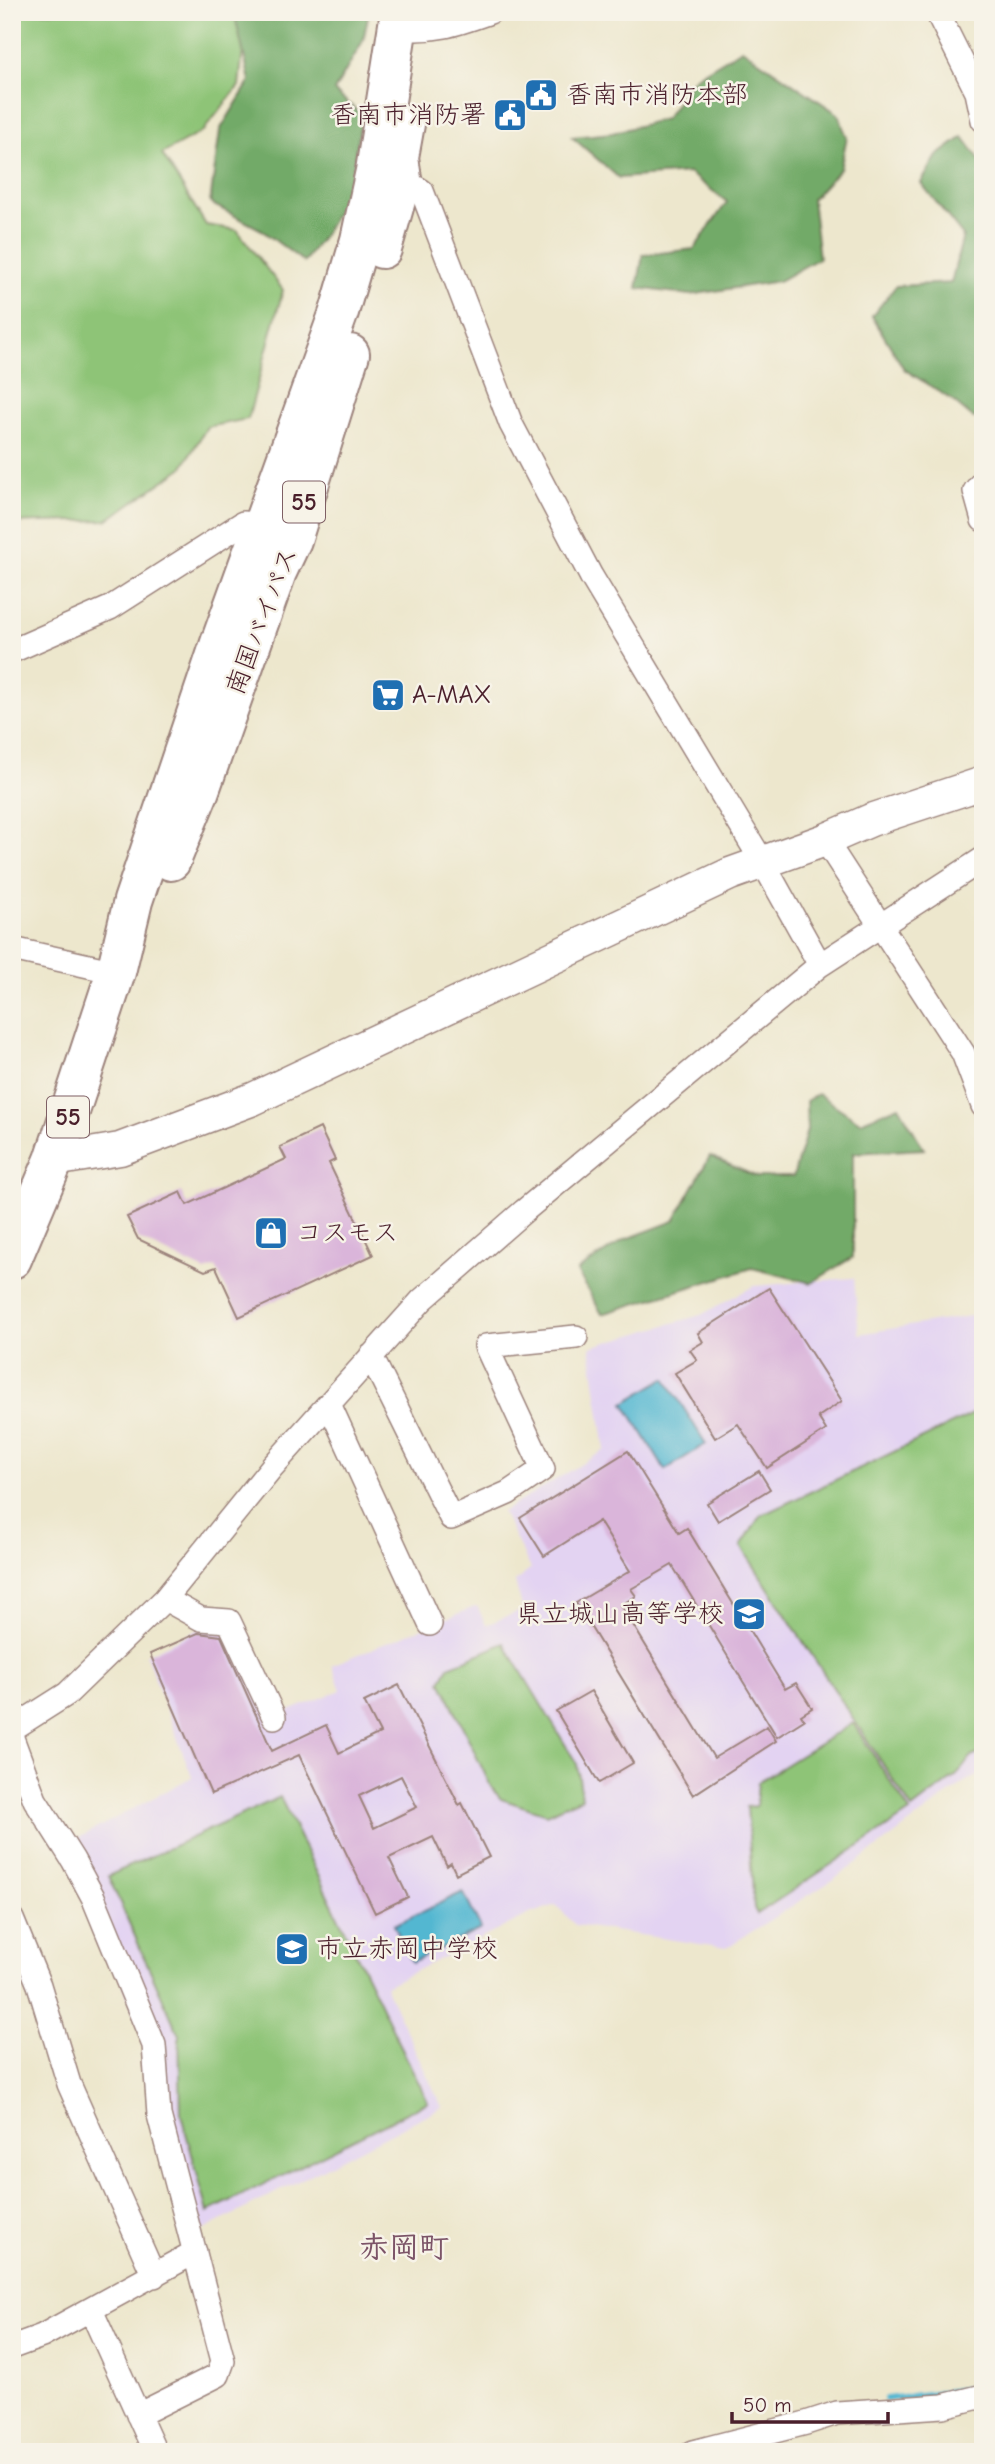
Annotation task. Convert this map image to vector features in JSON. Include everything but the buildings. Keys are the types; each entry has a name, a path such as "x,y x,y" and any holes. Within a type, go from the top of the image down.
{"highway":[{"name":"南国バイパス","path":"12,1259 54,1160 116,972 132,901 277,532 360,240 388,175 412,21"}],"street":[{"path":"412,21 446,27 490,12"},
{"path":"937,12 977,92 983,120"},
{"path":"388,175 422,191 511,424 591,576 762,861 820,965"},
{"path":"983,481 975,491 983,520"},
{"path":"12,651 110,608 243,523 277,532"},
{"path":"54,1160 120,1149 253,1099 611,929 762,861 978,783"},
{"path":"825,840 963,1054 983,1106"},
{"path":"12,1729 67,1694 166,1599 272,1467 422,1300 503,1229 820,965 983,859"},
{"path":"12,949 116,972"},
{"path":"371,1356 451,1518 508,1493 544,1469 486,1346 576,1337"},
{"path":"329,1404 430,1624"},
{"path":"166,1599 201,1619 229,1620 274,1717"},
{"path":"12,1738 35,1800 93,1897 154,2045 159,2115 223,2361 218,2375 138,2415"},
{"path":"12,1919 39,1985 69,2084 154,2276"},
{"path":"12,2347 42,2336 194,2252"},
{"path":"91,2309 155,2452"},
{"path":"693,2452 837,2413 943,2406 983,2396"}],"shaded area":[{"name":"県立城山高等学校","path":"854,1278 859,1334 983,1314 983,1774 968,1780 839,1876 726,1948 575,1925 556,1905 532,1913 385,1986 442,2107 196,2234 167,2100 69,1843 192,1777 146,1655 199,1629 227,1633 274,1717 341,1690 332,1665 477,1606 486,1625 523,1610 515,1582 531,1569 502,1512 605,1450 590,1347 701,1315 754,1286"}],"green space":[{"path":"12,12 247,12 239,86 203,131 162,154 206,225 237,230 283,290 248,419 207,427 182,468 107,520 12,523"},
{"path":"234,12 369,12 363,41 334,91 362,115 350,189 304,262 260,229 210,203 220,130 250,81"},
{"path":"742,49 838,114 847,137 840,169 812,199 819,258 779,281 690,295 637,288 643,255 694,249 727,202 689,173 619,178 572,137 612,133 665,119 694,78"},
{"path":"963,137 983,164 983,417 973,418 949,398 904,369 872,316 896,286 951,283 963,236 921,183 937,156"},
{"path":"818,1094 860,1122 899,1106 924,1149 853,1153 853,1257 811,1283 752,1268 602,1314 577,1271 624,1240 674,1221 710,1156 757,1177 793,1177 807,1130 806,1101"},
{"path":"983,1409 983,1752 971,1757 957,1775 912,1809 741,1546 760,1516"},
{"path":"504,1643 577,1764 582,1798 546,1814 501,1799 491,1787 441,1681 449,1667"},
{"path":"853,1723 910,1812 757,1914 754,1908 747,1807 756,1806 758,1782"},
{"path":"280,1797 428,2102 208,2212 181,2115 179,2035 108,1876"}],"water":[{"path":"665,1378 706,1444 665,1470 624,1403"},
{"path":"463,1892 481,1929 412,1962 394,1925"}],"waterway":[{"path":"886,2399 969,2389"}],"place":[{"name":"香南市消防本部","path":"541,95"},
{"name":"香南市消防署","path":"510,115"},
{"name":"A-MAX","path":"388,695"},
{"name":"コスモス","path":"271,1233"},
{"name":"県立城山高等学校","path":"749,1614"},
{"name":"市立赤岡中学校","path":"292,1949"}],"district":[{"name":"赤岡町","path":"404,2247"}]}
